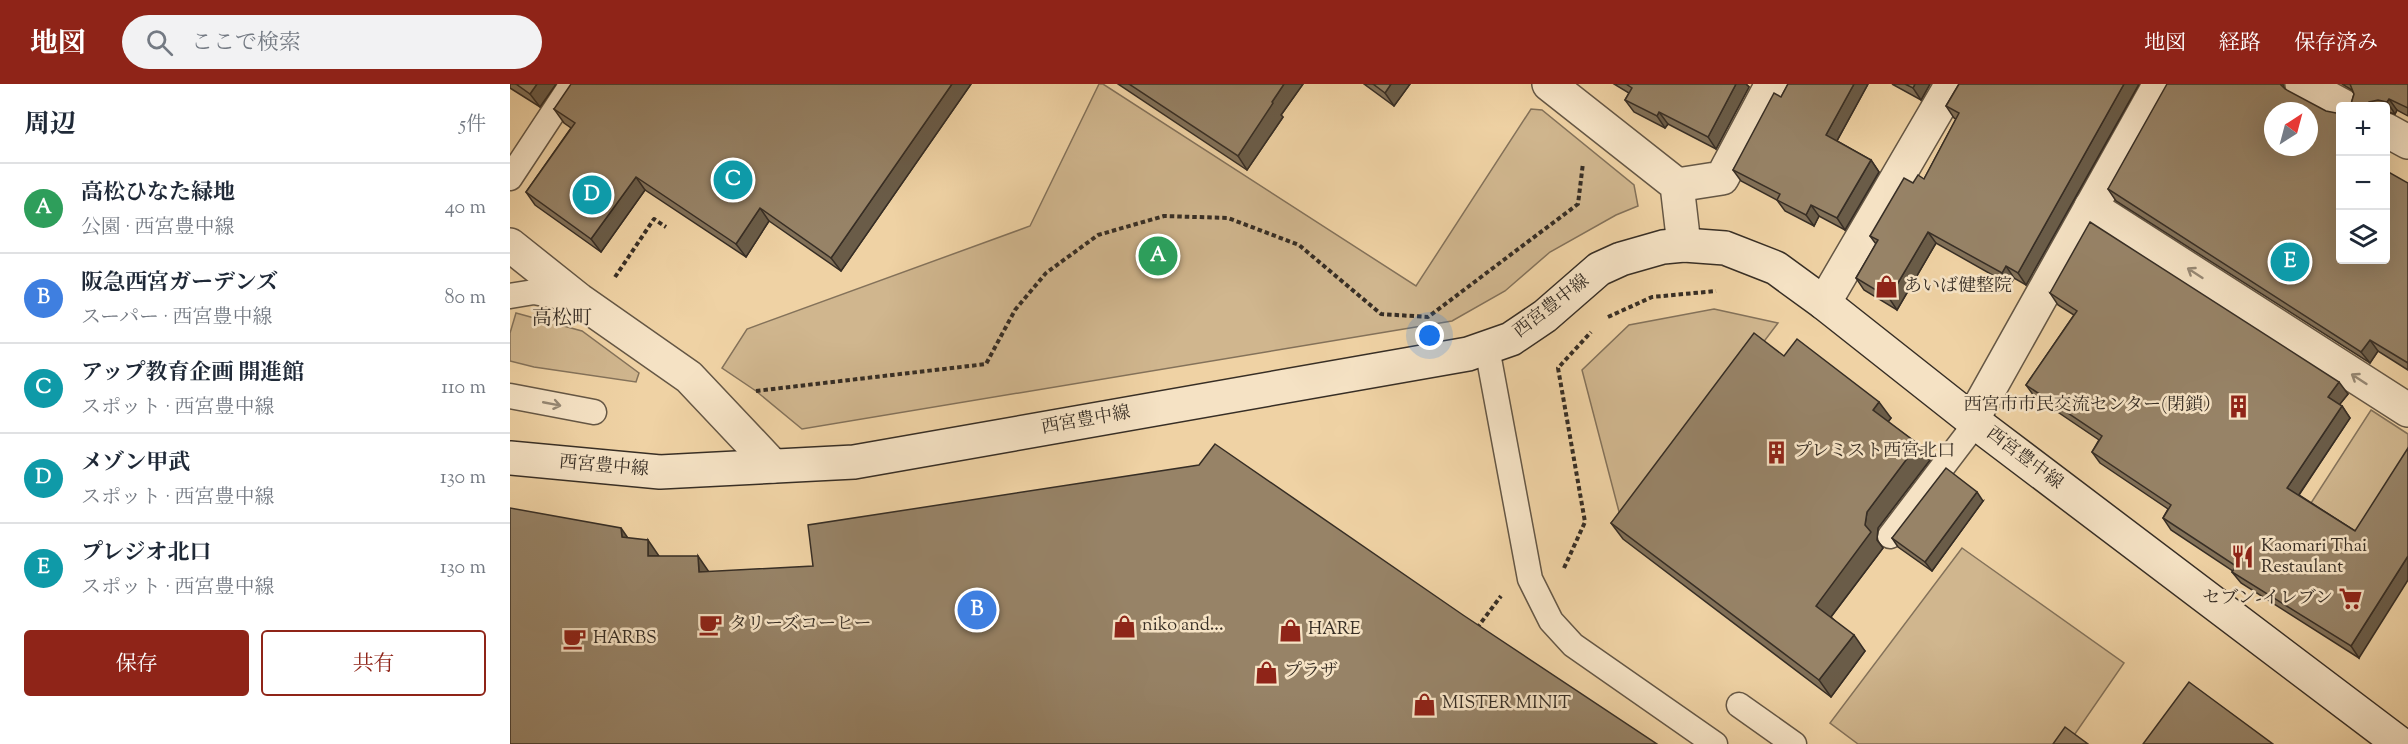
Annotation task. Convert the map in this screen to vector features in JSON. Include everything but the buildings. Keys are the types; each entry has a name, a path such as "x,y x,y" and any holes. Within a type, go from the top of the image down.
{"main road":[{"path":"1549,84 1677,185 1684,245"},
{"path":"1677,185 1722,178 1772,84"},
{"path":"1824,303 1952,84"},
{"path":"1974,421 2160,84"},
{"path":"2302,84 2336,102"},
{"path":"2390,133 2408,142"},
{"path":"2091,207 2408,410"},
{"path":"510,245 586,305 689,377 773,466"},
{"name":"西宮豊中線","path":"510,458 660,472 854,462 1468,354 1511,339 1545,316 1599,269 1663,247 1684,245 1725,248 1776,268 1824,303 1974,421 2400,744"}],"lane":[{"path":"510,178 572,84"},
{"path":"510,296 534,292 586,305"},
{"path":"1487,348 1530,579 1551,621 1573,645 1715,744"},
{"path":"510,396 594,412"},
{"path":"1890,536 1974,421"},
{"path":"1739,705 1794,744"}],"path":[{"path":"746,391 986,364 1015,310 1046,273 1098,236 1164,216 1228,218 1299,246 1381,314 1428,317 1578,204 1586,147 1601,125"},
{"path":"586,305 654,219 666,227"},
{"path":"1604,318 1652,297 1716,291"},
{"path":"1560,577 1584,522 1558,368 1596,327"},
{"path":"1474,631 1503,594"}],"shaded area":[{"path":"1099,84 1103,84 1416,286 1531,109 1542,110 1634,185 1638,206 1616,215 1550,252 1505,291 1452,321 802,429 756,391 722,368 747,329 1030,226"},
{"path":"1714,309 1778,323 1623,527 1582,370 1629,325"},
{"path":"516,313 582,331 639,373 636,382 534,367 510,361 510,333"},
{"path":"2371,410 2408,434 2408,460 2361,535 2311,503"},
{"path":"1962,548 2124,663 2068,744 1858,744 1830,723"}],"place":[{"name":"アップ教育企画 開進館","path":"733,180"},
{"name":"メゾン甲武","path":"592,195"},
{"name":"高松ひなた緑地","path":"1158,256"},
{"name":"プレジオ北口","path":"2290,262"},
{"name":"あいば健整院","path":"1886,287"},
{"name":"西宮市市民交流センター(閉鎖）","path":"2239,406"},
{"name":"プレミスト西宮北口","path":"1776,452"},
{"name":"Kaomari Thai Restaulant","path":"2243,557"},
{"name":"セブン-イレブン","path":"2351,599"},
{"name":"阪急西宮ガーデンズ","path":"977,610"},
{"name":"タリーズコーヒー","path":"711,625"},
{"name":"niko and...","path":"1124,626"},
{"name":"HARE","path":"1290,630"},
{"name":"HARBS","path":"575,639"},
{"name":"プラザ","path":"1266,672"},
{"name":"MISTER MINIT","path":"1424,704"}],"district":[{"name":"高松町","path":"562,319"}]}
